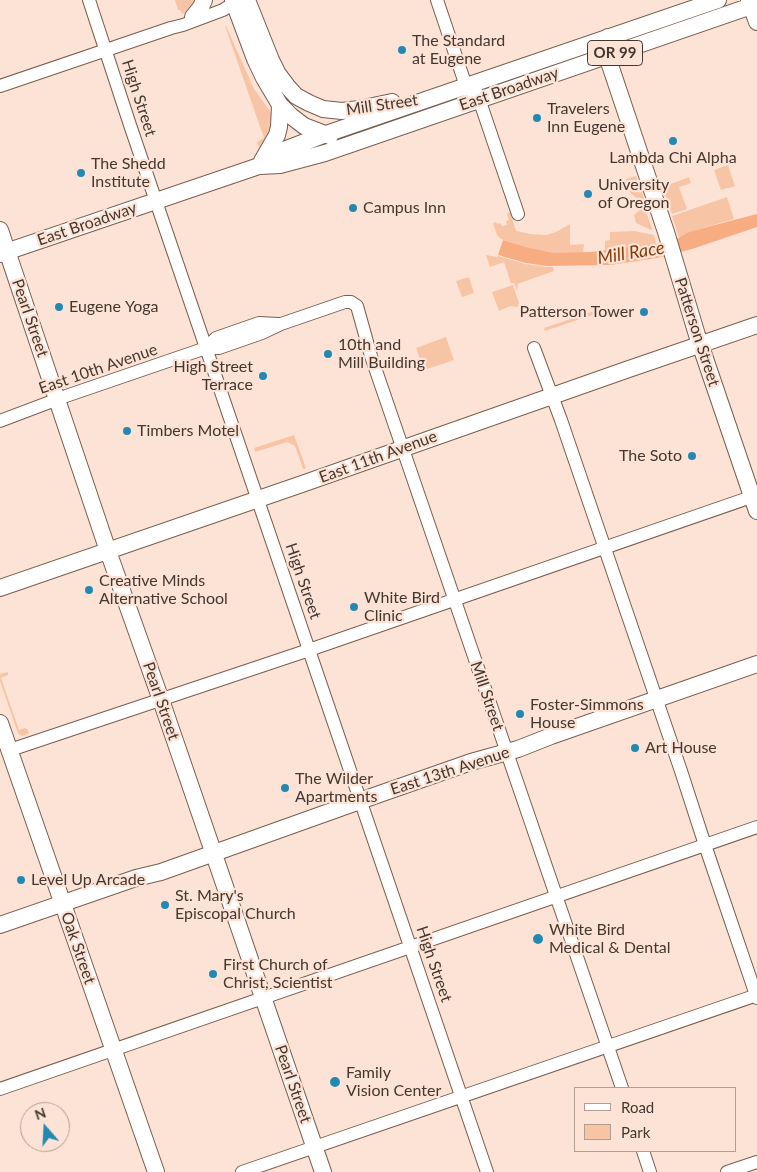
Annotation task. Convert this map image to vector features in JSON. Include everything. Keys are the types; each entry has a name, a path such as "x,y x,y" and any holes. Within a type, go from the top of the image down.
{"main road":[{"path":"193,17 202,8 204,0"},
{"name":"East Broadway","path":"259,166 276,153 326,134 718,0"},
{"name":"Mill Street","path":"241,1 278,74 296,96 309,104 323,109 342,111 373,107 409,98 429,98"},
{"name":"Mill Street","path":"241,1 261,72 280,105 304,126 354,142"},
{"path":"753,4 757,22"},
{"name":"East Broadway","path":"4,252 259,166 280,165 325,153 753,4"},
{"name":"Patterson Street","path":"608,37 607,56 666,232 701,345 755,501"},
{"path":"259,166 279,127 280,105"},
{"name":"Pearl Street","path":"0,230 4,252 57,400 323,1172"},
{"name":"East 11th Avenue","path":"0,588 757,325"},
{"name":"East 13th Avenue","path":"0,925 136,878 161,872 361,800 471,762 507,752 757,664"},
{"name":"Oak Street","path":"0,723 156,1172"}],"street":[{"name":"High Street","path":"89,0 487,1172"},
{"path":"438,0 518,214"},
{"path":"171,28 179,22 241,1"},
{"path":"0,86 171,28 176,28 241,1"},
{"name":"East 10th Avenue","path":"0,421 206,348 219,348 345,302 355,304"},
{"name":"Mill Street","path":"355,304 360,312 369,348 454,600 622,1087"},
{"path":"242,1172 757,996 534,348"},
{"path":"10,750 309,650 604,548 755,501"},
{"path":"0,1089 757,827"},
{"path":"643,1152 650,1172"},
{"path":"727,1172 757,1162"}],"green space":[{"path":"175,0 199,0 191,10 182,14 178,10"},
{"path":"225,26 254,89 270,111 272,117 271,130 264,143 259,147 257,142 264,138"},
{"path":"728,165 735,186 721,190 714,170"},
{"path":"636,176 644,198 640,200 631,194 626,179"},
{"path":"689,177 691,183 679,187 687,209 672,214 661,183 669,181 671,184"},
{"path":"727,197 734,219 696,230 679,238 672,216"},
{"path":"644,206 651,230 636,223 634,215"},
{"path":"512,213 516,231 531,234 546,235 570,224 570,245 584,244 583,253 554,253 525,247 501,239 497,235 493,223 500,223 502,226 507,225 506,221 509,220 507,214"},
{"path":"634,231 654,235 656,244 605,251 605,241 610,240 610,232"},
{"path":"486,255 498,256 525,264 553,267 554,271 518,284 517,290 514,283 511,283 504,262 490,267"},
{"path":"469,277 474,293 462,297 456,281"},
{"path":"513,285 519,303 518,307 510,306 499,311 492,292"},
{"path":"603,308 604,311 545,331 544,328"},
{"path":"446,337 454,360 424,370 416,348"},
{"path":"294,435 306,468 303,469 295,446 287,442 255,452 254,448"},
{"path":"8,672 8,675 1,678 19,730 25,728 28,730 29,733 22,736 18,733 0,681 0,674"}],"water":[{"name":"Mill Race","path":"757,214 757,227 692,249 657,258 610,265 547,266 526,263 498,255 503,240 554,253 591,252 656,244 679,238 696,230"}],"place":[{"name":"The Standard at Eugene","path":"402,50"},
{"name":"Travelers Inn Eugene","path":"537,118"},
{"name":"Lambda Chi Alpha","path":"673,141"},
{"name":"The Shedd Institute","path":"81,173"},
{"name":"University of Oregon","path":"588,194"},
{"name":"Campus Inn","path":"353,208"},
{"name":"Eugene Yoga","path":"59,307"},
{"name":"Patterson Tower","path":"644,312"},
{"name":"10th and Mill Building","path":"328,354"},
{"name":"High Street Terrace","path":"263,376"},
{"name":"Timbers Motel","path":"127,431"},
{"name":"The Soto","path":"692,456"},
{"name":"Creative Minds Alternative School","path":"89,590"},
{"name":"White Bird Clinic","path":"354,607"},
{"name":"Foster-Simmons House","path":"520,714"},
{"name":"Art House","path":"635,748"},
{"name":"The Wilder Apartments","path":"285,788"},
{"name":"Level Up Arcade","path":"21,880"},
{"name":"St. Mary's Episcopal Church","path":"165,905"},
{"name":"White Bird Medical & Dental","path":"538,939"},
{"name":"First Church of Christ, Scientist","path":"213,974"},
{"name":"Family Vision Center","path":"335,1082"}]}
